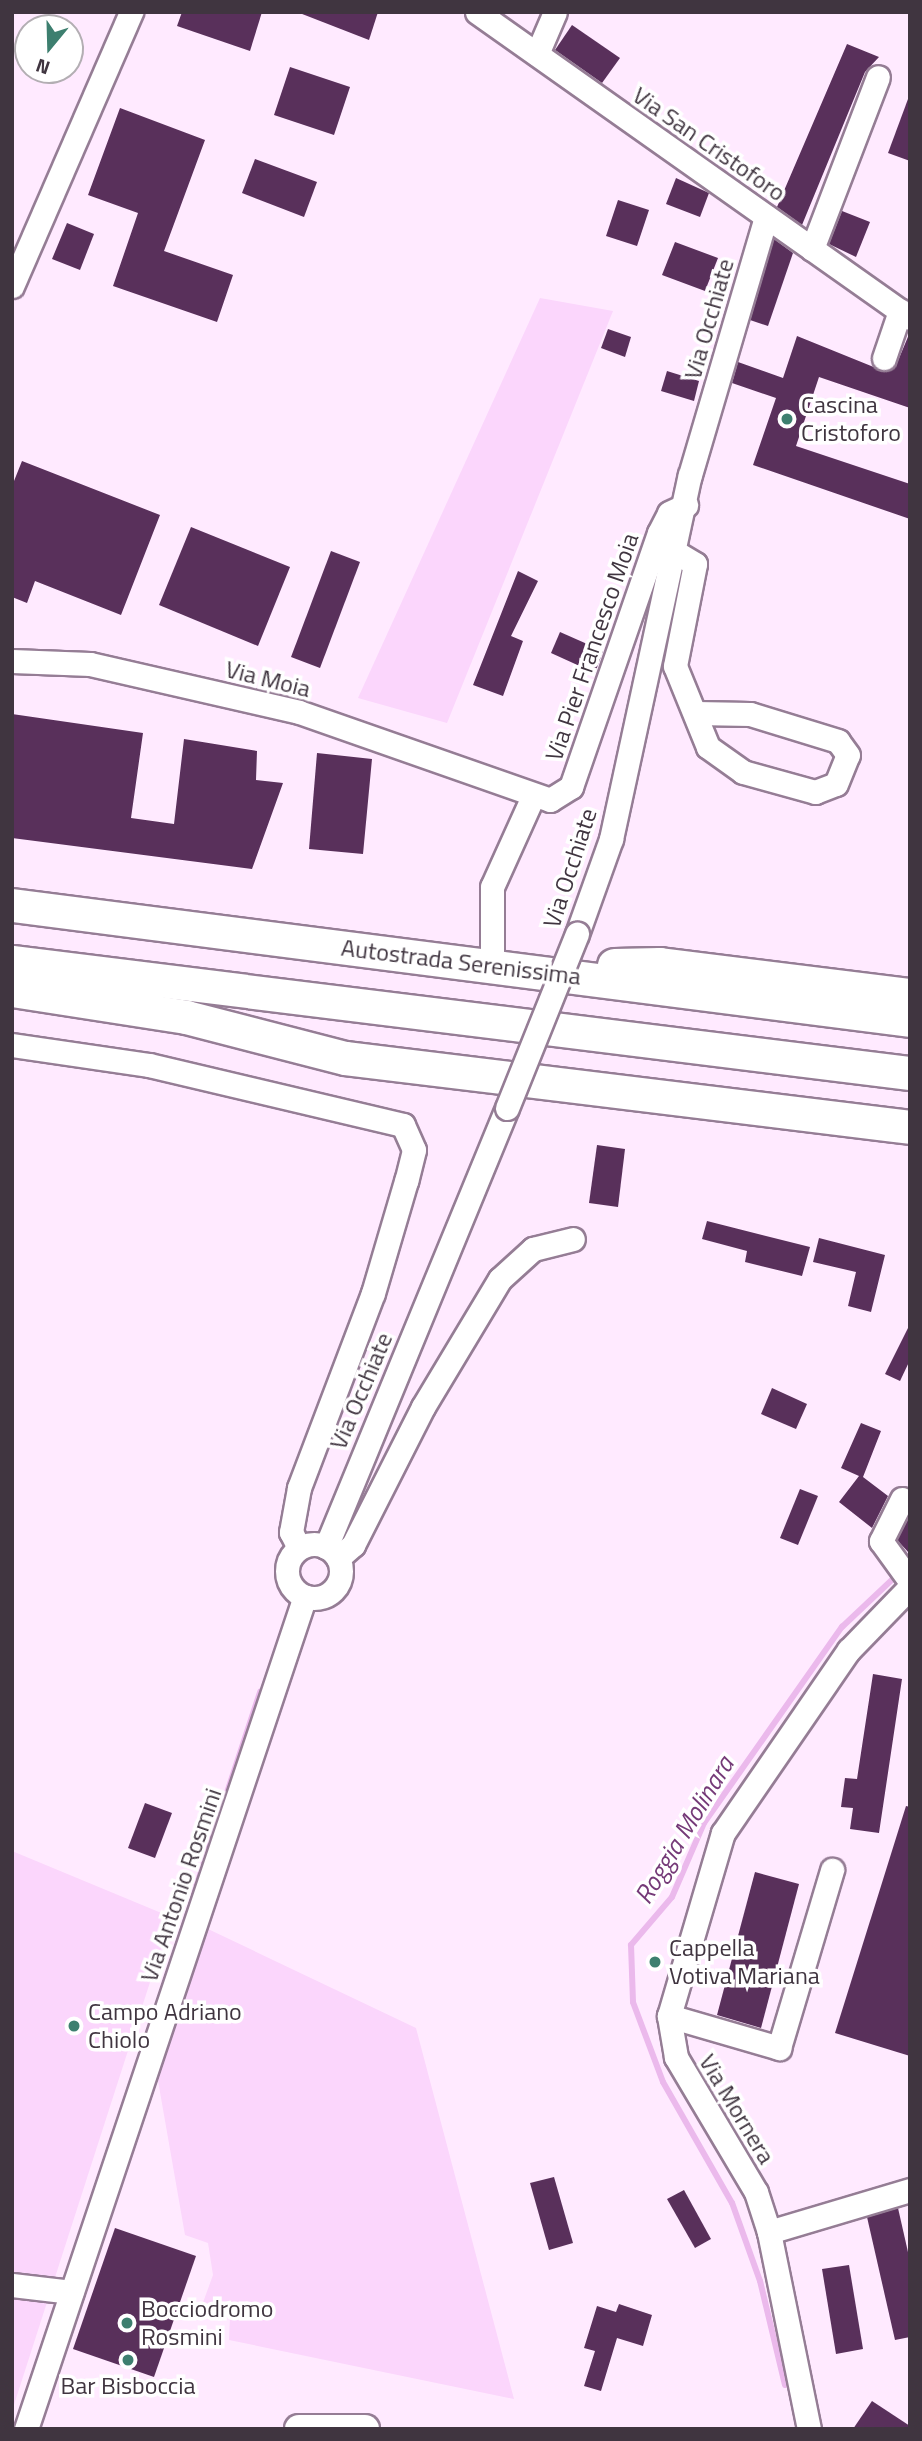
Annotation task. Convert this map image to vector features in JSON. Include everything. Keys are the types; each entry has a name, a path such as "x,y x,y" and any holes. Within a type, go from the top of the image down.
{"highway":[{"name":"Autostrada Serenissima","path":"12,905 910,1020"},
{"path":"12,962 910,1073"},
{"path":"492,966 660,964 910,995"},
{"path":"12,990 186,1017 345,1058 910,1127"}],"main road":[{"path":"299,2429 365,2429"}],"street":[{"path":"12,286 131,12"},
{"name":"Via San Cristoforo","path":"477,12 905,314"},
{"path":"537,54 555,12"},
{"path":"812,249 878,77"},
{"name":"Via Occhiate","path":"332,1552 577,934 611,839 686,505 766,217"},
{"path":"884,358 905,314"},
{"name":"Via Pier Francesco Moia","path":"533,796 550,800 571,787 659,533 669,513 686,505"},
{"path":"677,552 695,564 675,666 708,747 743,772 815,792 836,784 848,755 838,741 750,714 696,713"},
{"name":"Via Moia","path":"12,661 90,664 299,712 533,796"},
{"path":"492,966 492,887 533,796"},
{"path":"12,1045 149,1065 402,1125 414,1150 407,1181 373,1293 299,1488 291,1532 299,1548"},
{"path":"299,1548 332,1552 353,1545 423,1406 500,1279 533,1249 573,1239"},
{"path":"902,1499 881,1541 908,1581"},
{"path":"299,1548 287,1570 292,1586 305,1596 331,1592 341,1576 332,1552"},
{"name":"Via Mornera","path":"809,2429 769,2232 756,2192 676,2057 669,2016 723,1833 849,1650 908,1581"},
{"name":"Via Antonio Rosmini","path":"26,2429 305,1596"},
{"path":"669,2016 779,2048 832,1870"},
{"path":"769,2232 910,2190"},
{"path":"12,2285 72,2292"}],"shaded area":[{"path":"540,298 613,311 447,723 358,698"},
{"name":"Campo Adriano Chiolo","path":"12,1851 171,1917 12,2411"},
{"path":"208,1929 416,2028 514,2399 229,2340 230,2317 201,2308 213,2275 208,2243 185,2235 157,2075"}],"building":[{"path":"182,12 262,12 250,51 177,26"},
{"path":"297,12 378,12 369,40"},
{"path":"572,25 620,58 602,83 555,50"},
{"path":"847,44 879,57 865,72 802,225 777,207"},
{"path":"290,67 350,87 334,135 274,115"},
{"path":"908,99 910,100 910,161 888,153"},
{"path":"120,108 205,140 164,251 233,275 217,322 113,286 138,213 88,195"},
{"path":"255,159 317,182 304,217 242,193"},
{"path":"676,178 709,193 700,217 666,204"},
{"path":"618,200 649,210 637,246 606,236"},
{"path":"842,211 870,222 856,257 829,244"},
{"path":"67,223 94,234 80,270 52,259"},
{"path":"774,239 793,253 768,326 750,320"},
{"path":"675,242 718,258 705,291 662,275"},
{"path":"608,329 631,337 625,357 601,348"},
{"name":"Cascina Cristoforo","path":"910,332 910,408 819,377 796,446 910,484 910,519 753,465 776,398 732,383 738,362 783,378 797,336 886,372 897,363"},
{"path":"667,371 699,381 694,401 661,391"},
{"path":"22,461 160,515 121,615 35,581 27,603 12,597 12,486"},
{"path":"191,527 290,567 258,646 159,605"},
{"path":"331,551 360,562 320,668 291,657"},
{"path":"518,571 538,581 511,636 523,641 503,696 473,685"},
{"path":"560,632 603,651 595,673 551,653"},
{"path":"12,714 143,733 131,818 174,824 184,739 257,751 256,780 283,783 252,869 12,838"},
{"path":"317,753 372,759 363,854 309,849"},
{"path":"597,1145 625,1149 618,1207 589,1203"},
{"path":"707,1221 810,1247 802,1276 745,1262 747,1251 702,1239"},
{"path":"819,1238 885,1255 871,1312 848,1306 856,1272 813,1262"},
{"path":"910,1324 910,1360 900,1381 885,1374"},
{"path":"772,1388 807,1404 796,1429 761,1414"},
{"path":"861,1423 881,1431 863,1477 888,1496 872,1528 839,1502 859,1476 841,1468"},
{"path":"800,1489 818,1496 798,1545 780,1538"},
{"path":"910,1515 910,1554 897,1540"},
{"path":"873,1674 902,1679 879,1833 850,1829 853,1808 841,1807 845,1778 857,1779"},
{"path":"145,1803 172,1813 155,1858 128,1848"},
{"path":"906,1806 910,1807 910,2056 835,2033"},
{"path":"755,1872 799,1884 761,2028 717,2015"},
{"path":"554,2177 573,2243 549,2250 530,2183"},
{"path":"684,2190 711,2239 695,2248 667,2199"},
{"path":"898,2208 910,2261 910,2337 895,2340 867,2217"},
{"path":"115,2228 196,2256 154,2377 73,2349"},
{"path":"849,2265 863,2349 836,2354 822,2269"},
{"path":"619,2304 652,2315 643,2346 617,2338 601,2391 584,2386 595,2351 584,2348 597,2306 616,2312"},
{"path":"872,2401 910,2426 910,2429 853,2429"}],"waterway":[{"name":"Roggia Molinara","path":"785,2385 760,2281 732,2203 663,2082 633,2002 631,1945 672,1897 704,1823 842,1627 898,1574"},
{"path":"194,1893 260,1692"}],"place":[{"name":"Cascina Cristoforo","path":"787,419"},
{"name":"Cappella Votiva Mariana","path":"655,1962"},
{"name":"Campo Adriano Chiolo","path":"74,2026"},
{"name":"Bocciodromo Rosmini","path":"127,2323"},
{"name":"Bar Bisboccia","path":"128,2360"}]}
